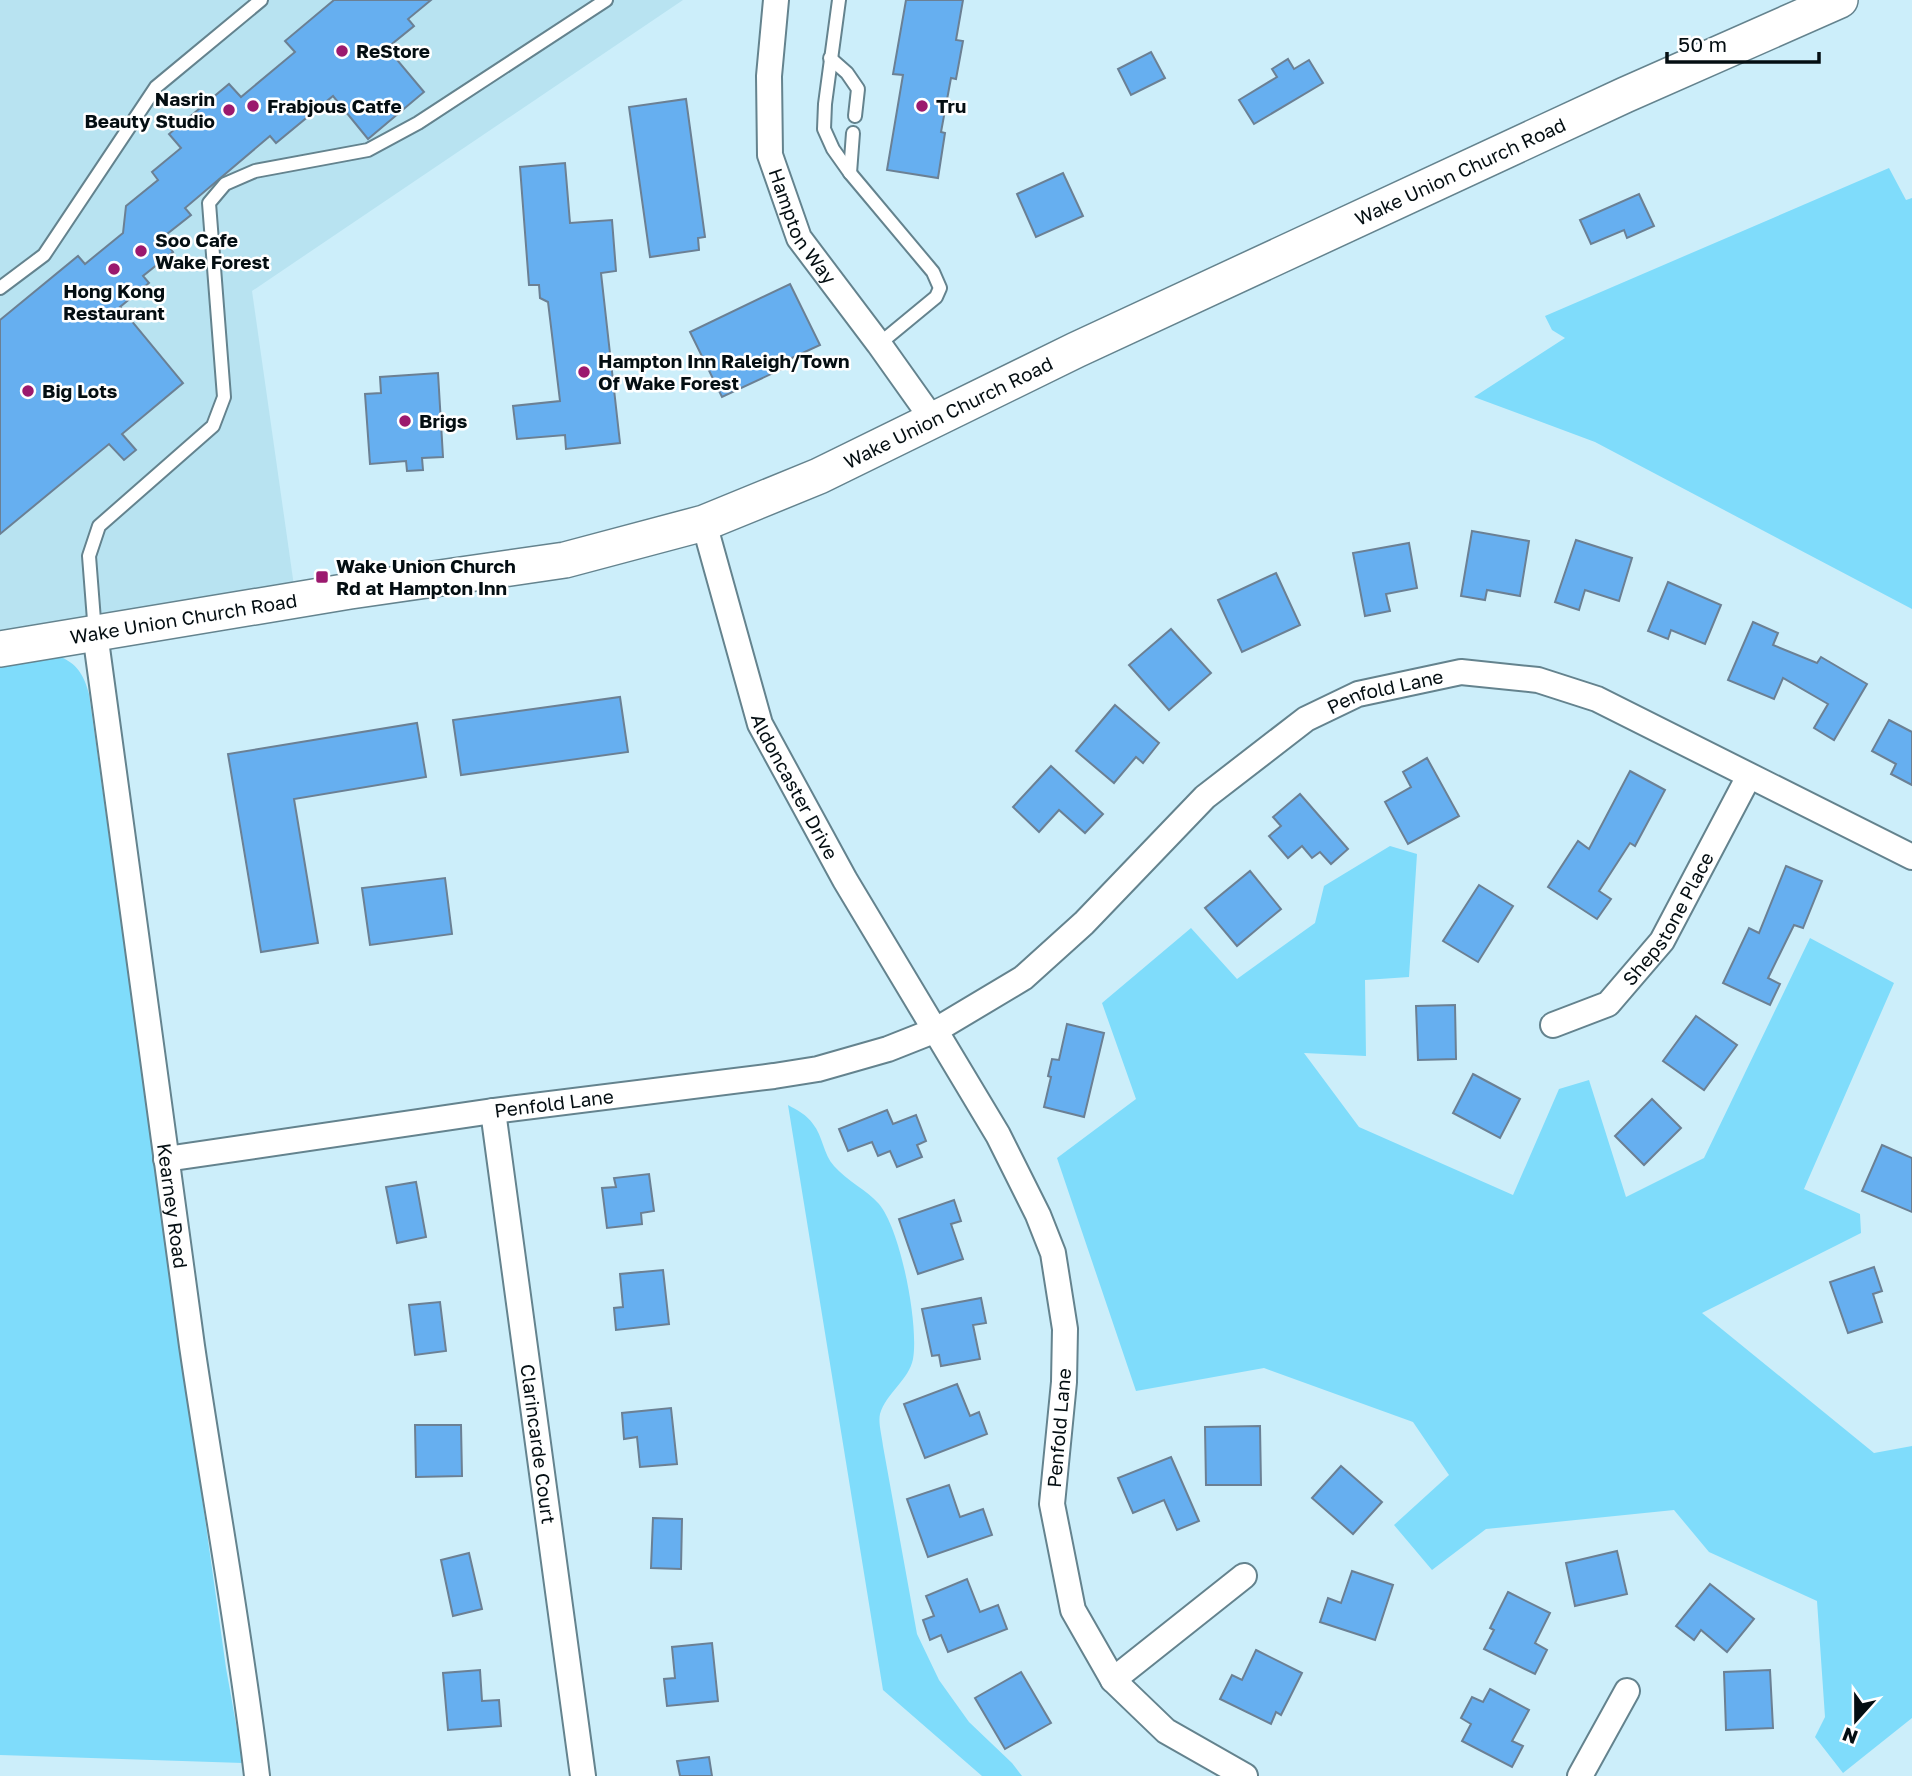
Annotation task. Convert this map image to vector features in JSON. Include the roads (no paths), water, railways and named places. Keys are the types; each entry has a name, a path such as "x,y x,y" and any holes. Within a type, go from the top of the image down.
{"street":[{"name":"Hampton Way","path":"776,0 769,76 770,155 799,238 933,420"},
{"name":"Wake Union Church Road","path":"0,649 351,591 565,560 704,523 819,476 1076,350 1601,106 1840,0"},
{"name":"Aldoncaster Drive","path":"704,523 760,724 845,880 936,1030"},
{"name":"Kearney Road","path":"94,633 193,1349 247,1690 257,1776"},
{"name":"Penfold Lane","path":"166,1159 493,1111 818,1069 888,1049 936,1030 1023,978 1084,923 1205,797 1306,719 1358,694 1461,672 1538,680 1597,699 1912,857"},
{"name":"Shepstone Place","path":"1553,1025 1608,1004 1662,941 1749,776"},
{"name":"Penfold Lane","path":"936,1030 998,1135 1038,1214 1053,1253 1065,1329 1064,1381 1052,1504 1073,1610 1113,1680 1166,1731 1245,1776"},
{"name":"Clarincarde Court","path":"493,1111 583,1776"},
{"path":"1113,1680 1244,1576"},
{"path":"1580,1776 1627,1691"}],"lane":[{"path":"0,288 44,255 156,87 261,0"},
{"path":"94,633 89,556 99,526 213,426 224,397 209,202 225,184 255,171 368,150 418,123 606,0"},
{"path":"839,0 830,58 824,129 833,149 850,173 933,272 940,288 936,297 879,344"},
{"path":"830,58 847,73 858,89 855,116"},
{"path":"850,173 853,133"}],"place":[{"name":"ReStore","path":"342,51"},
{"name":"Frabjous Catfe","path":"253,106"},
{"name":"Tru","path":"922,106"},
{"name":"Nasrin Beauty Studio","path":"229,110"},
{"name":"Soo Cafe Wake Forest","path":"141,251"},
{"name":"Hong Kong Restaurant","path":"114,269"},
{"name":"Hampton Inn Raleigh/Town Of Wake Forest","path":"584,372"},
{"name":"Big Lots","path":"28,391"},
{"name":"Brigs","path":"405,421"},
{"name":"Wake Union Church Rd at Hampton Inn","path":"322,577"}]}
